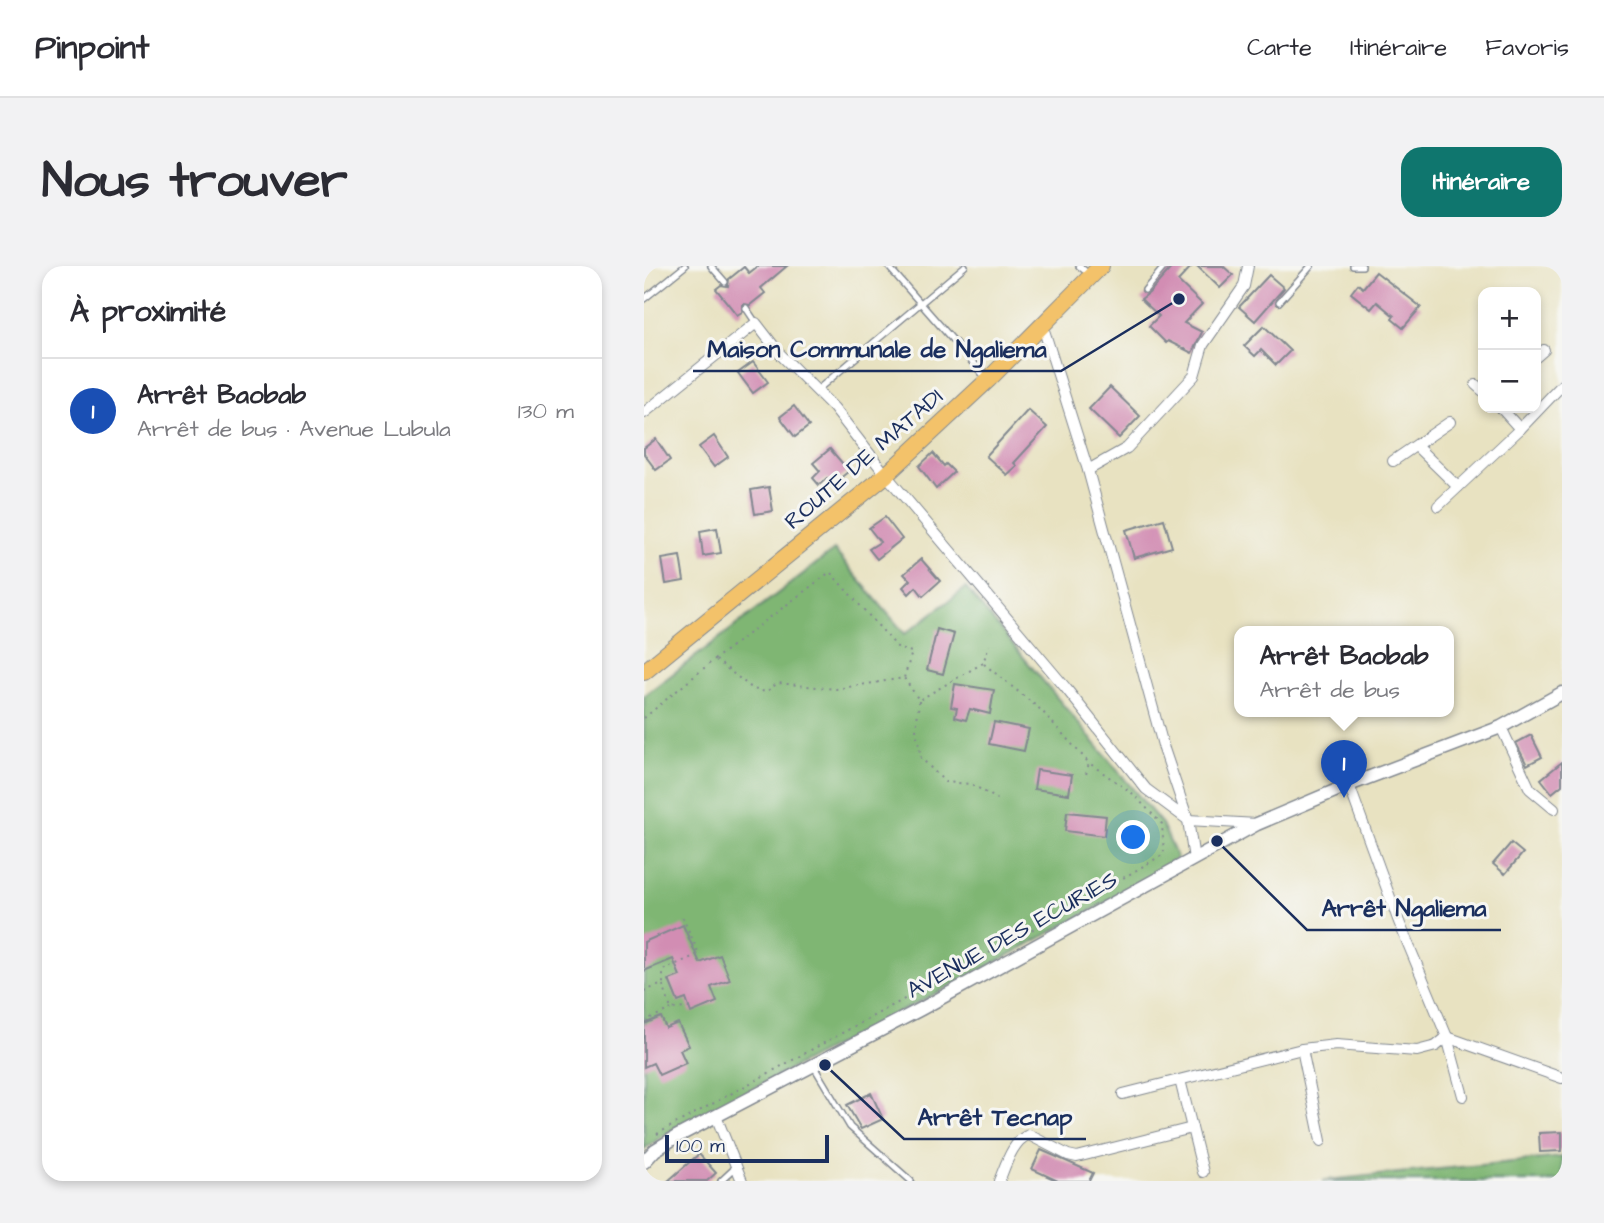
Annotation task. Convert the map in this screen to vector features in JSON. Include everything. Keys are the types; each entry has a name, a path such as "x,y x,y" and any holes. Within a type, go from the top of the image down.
{"main road":[{"name":"ROUTE DE MATADI","path":"644,672 886,475 1043,327 1090,269"}],"street":[{"path":"1088,470 1127,448 1194,376 1203,345 1244,286 1248,266"},
{"path":"644,413 756,323 780,354 834,408 886,475 1065,687 1146,789 1188,820 1257,824"},
{"path":"1043,327 1088,470 1164,749 1188,820 1194,859"},
{"path":"1438,506 1520,429 1562,385"},
{"path":"1505,413 1520,429"},
{"path":"1393,461 1450,422"},
{"path":"1416,446 1458,487"},
{"name":"AVENUE DES ECURIES","path":"644,1162 655,1150 716,1116 1000,966 1257,824 1349,785 1501,727 1562,693"},
{"path":"1501,727 1530,789 1554,809"},
{"path":"1349,785 1399,922 1447,1037 1463,1096"},
{"path":"1123,1094 1302,1049 1336,1045 1417,1051 1436,1046 1447,1037"},
{"path":"1447,1037 1562,1078"},
{"path":"1302,1049 1321,1141"},
{"path":"1180,1080 1203,1172"},
{"path":"716,1116 741,1181"},
{"path":"999,1181 1017,1143 1022,1137 1029,1135 1077,1157 1192,1128"}],"lane":[{"path":"644,299 685,266"},
{"path":"712,266 725,282"},
{"path":"888,266 988,380"},
{"path":"816,391 965,266"},
{"path":"1145,289 1165,266"},
{"path":"1279,302 1311,266"},
{"path":"1353,266 1363,266"},
{"path":"746,308 756,323"},
{"path":"813,1065 850,1127 911,1181"},
{"path":"721,1181 735,1168"}],"path":[{"path":"644,718 715,659 830,572 899,649 912,652 904,678"},
{"path":"919,700 983,663 989,645"},
{"path":"715,659 753,689 766,692 778,683 836,689 904,678"},
{"path":"655,1135 1063,913 1164,854 1162,824 1132,793 1089,763 1041,710 983,663"},
{"path":"904,678 919,700 916,731 921,758 945,782 971,784 997,799"},
{"path":"1085,778 1089,763"},
{"path":"671,1009 663,984 663,970 699,954 682,916"},
{"path":"644,991 663,984"},
{"path":"644,1021 671,1009 689,1007"}],"green space":[{"path":"834,550 905,634 966,588 1162,824 1177,858 1147,880 1000,960 669,1132 644,1149 644,696"},
{"path":"1562,1157 1562,1181 1323,1181 1327,1180"}],"building":[{"path":"758,266 787,266 761,288 765,293 750,305 743,304 742,312 737,315 716,289 721,285 728,286 729,279 744,267 749,273"},
{"path":"1173,266 1192,266 1178,281 1202,304 1184,323 1202,332 1192,353 1168,341 1166,343 1149,326 1159,316 1141,299"},
{"path":"1197,266 1223,266 1233,275 1220,288"},
{"path":"1376,272 1421,307 1403,328 1392,319 1394,316 1377,302 1371,309 1351,293 1358,284 1363,288"},
{"path":"1269,275 1284,288 1255,321 1239,307"},
{"path":"1264,326 1290,351 1276,365 1261,350 1255,356 1244,346"},
{"path":"753,362 768,382 753,393 738,373"},
{"path":"1110,387 1140,416 1119,438 1089,409"},
{"path":"794,406 809,426 795,437 780,417"},
{"path":"1028,410 1047,427 1014,463 1017,466 1007,475 986,456"},
{"path":"714,436 728,457 714,467 699,447"},
{"path":"656,439 670,460 656,470 644,454 644,448"},
{"path":"830,449 849,471 832,485 827,478 819,485 813,478 820,471 813,463"},
{"path":"933,453 944,466 946,464 954,472 936,489 919,466"},
{"path":"769,487 773,511 755,514 751,490"},
{"path":"885,517 902,539 877,559 869,549 880,542 869,528"},
{"path":"1164,519 1172,547 1134,558 1126,530"},
{"path":"717,528 721,553 703,556 700,531"},
{"path":"680,556 684,581 666,584 662,559"},
{"path":"921,559 940,581 923,596 916,587 909,594 903,587 910,580 904,574"},
{"path":"937,629 954,634 943,674 927,670"},
{"path":"955,684 994,690 990,714 970,709 966,720 955,717 957,708 951,707"},
{"path":"994,722 1029,729 1024,751 989,744"},
{"path":"1531,735 1542,757 1527,765 1516,743"},
{"path":"1562,762 1562,785 1552,793 1541,779"},
{"path":"1037,770 1072,775 1069,794 1034,789"},
{"path":"1067,812 1106,816 1104,836 1065,831"},
{"path":"1511,843 1523,853 1505,874 1493,864"},
{"path":"683,925 700,963 720,955 730,980 711,987 717,1002 691,1013 686,999 678,1002 669,980 680,976 673,959 644,971 644,942"},
{"path":"661,1017 666,1028 678,1023 689,1046 680,1050 686,1063 659,1075 653,1063 644,1067 644,1024"},
{"path":"871,1093 883,1119 861,1129 847,1105"},
{"path":"1562,1132 1562,1151 1540,1152 1539,1133"},
{"path":"1041,1150 1093,1173 1089,1181 1058,1181 1032,1169"},
{"path":"699,1154 716,1173 707,1181 668,1181"}],"place":[{"name":"Maison Communale de Ngaliema","path":"1179,299"},
{"name":"Arrêt Baobab","path":"1344,798"},
{"name":"Arrêt Ngaliema","path":"1217,841"},
{"name":"Arrêt Tecnap","path":"825,1065"}]}
